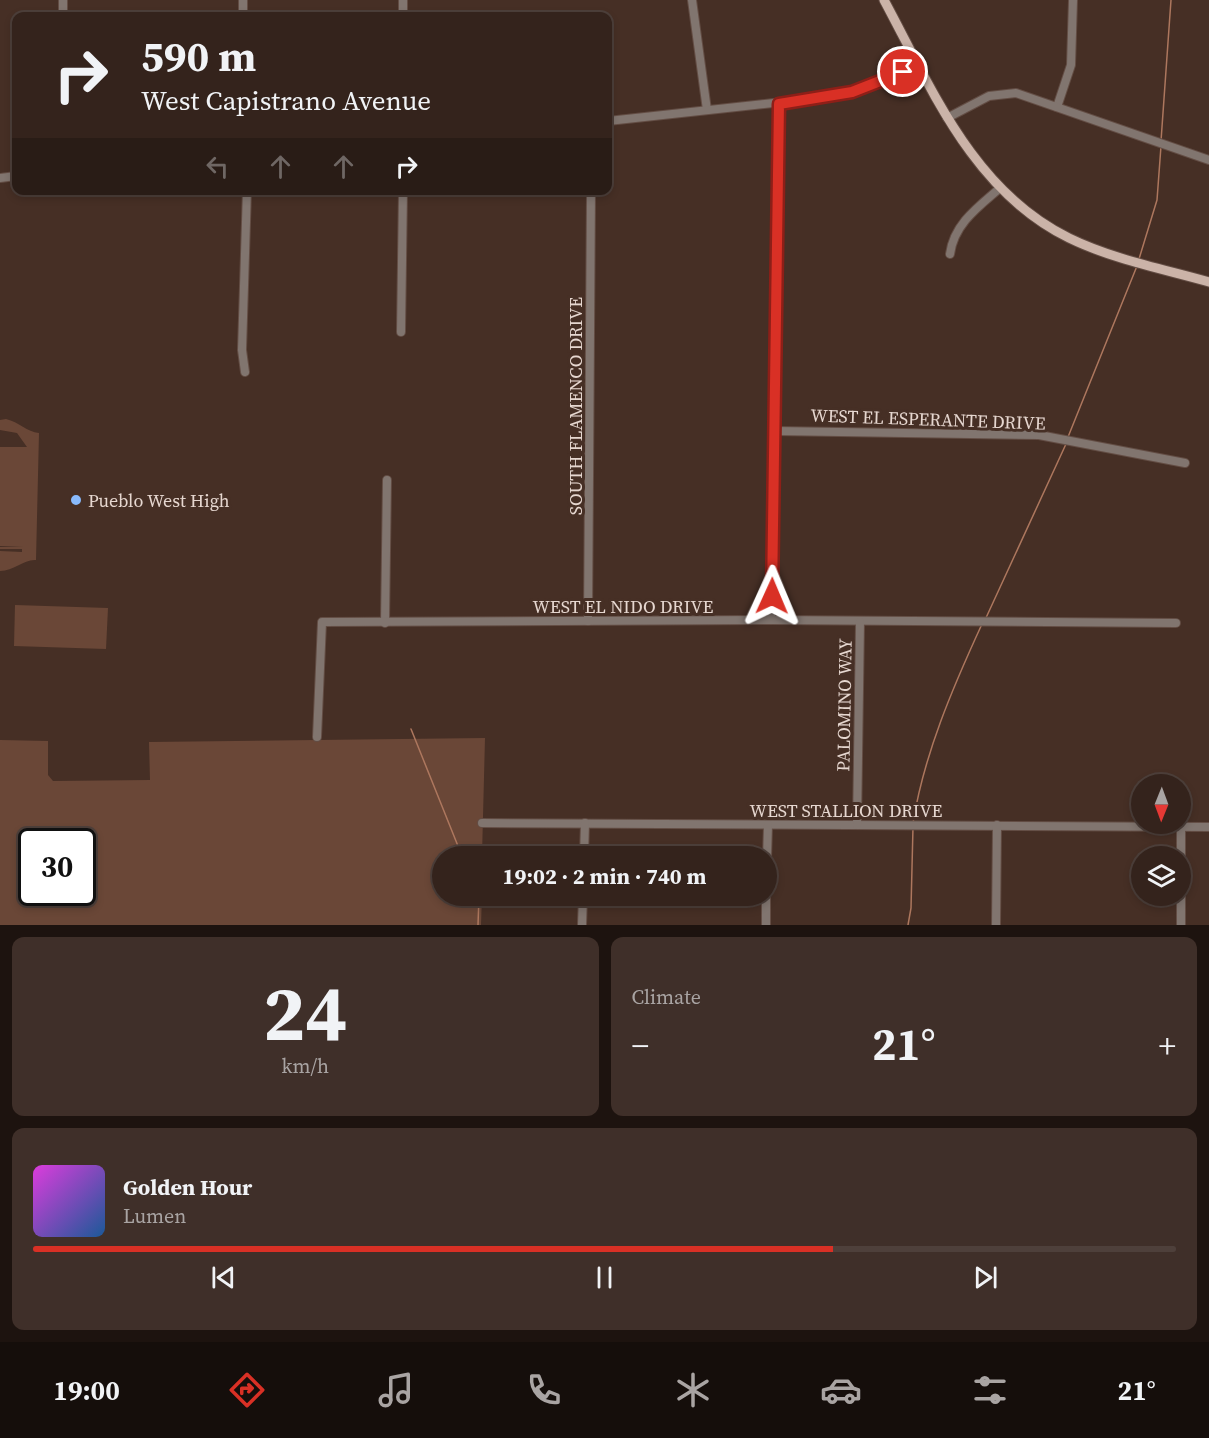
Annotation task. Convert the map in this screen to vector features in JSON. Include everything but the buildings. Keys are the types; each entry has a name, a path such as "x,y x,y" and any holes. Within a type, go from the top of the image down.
{"main road":[{"path":"884,0 948,118 976,161 1000,188 1032,216 1052,229 1097,250 1209,282"}],"street":[{"path":"692,0 707,110"},
{"path":"1057,107 1071,65 1073,0"},
{"path":"612,121 779,104 852,92 919,65"},
{"path":"948,118 989,96 1016,93 1209,160"},
{"path":"771,620 779,104"},
{"path":"950,254 952,239 967,218 1000,188"},
{"path":"245,372 242,350 247,195"},
{"path":"401,332 403,195"},
{"name":"SOUTH FLAMENCO DRIVE","path":"588,621 591,195"},
{"name":"WEST EL ESPERANTE DRIVE","path":"775,430 1039,435 1185,463"},
{"path":"385,623 387,480"},
{"name":"WEST EL NIDO DRIVE","path":"317,737 322,622 771,620 1176,623"},
{"name":"PALOMINO WAY","path":"857,825 860,622"},
{"name":"WEST STALLION DRIVE","path":"482,823 1131,826"},
{"path":"584,846 585,823"},
{"path":"767,846 768,825"},
{"path":"996,925 997,825"},
{"name":"WEST STALLION DRIVE","path":"1191,827 1209,827"},
{"path":"1181,925 1182,834"},
{"path":"582,925 583,906"},
{"path":"766,906 766,925"}],"shaded area":[{"path":"6,419 39,433 36,560 0,571 0,551 22,552 22,549 0,549 0,547 23,547 0,546 0,447 27,447 17,433 0,430 0,420"},
{"path":"15,605 108,608 106,649 14,646"},
{"path":"485,738 482,846 432,846 432,906 482,906 481,925 0,925 0,740 48,741 48,775 53,781 150,780 149,742"}],"waterway":[{"path":"1161,141 1171,0"},
{"path":"1139,259 1157,200 1161,146"},
{"path":"1068,437 1137,266"},
{"path":"985,620 1066,444"},
{"path":"913,823 932,746 950,696 982,624"},
{"path":"411,729 458,846"},
{"path":"908,925 911,908 913,827"},
{"path":"478,925 479,906"}],"place":[{"name":"Pueblo West High","path":"76,500"}],"route":[{"path":"772,596 779,104 838,96 869,87 903,72"}]}
